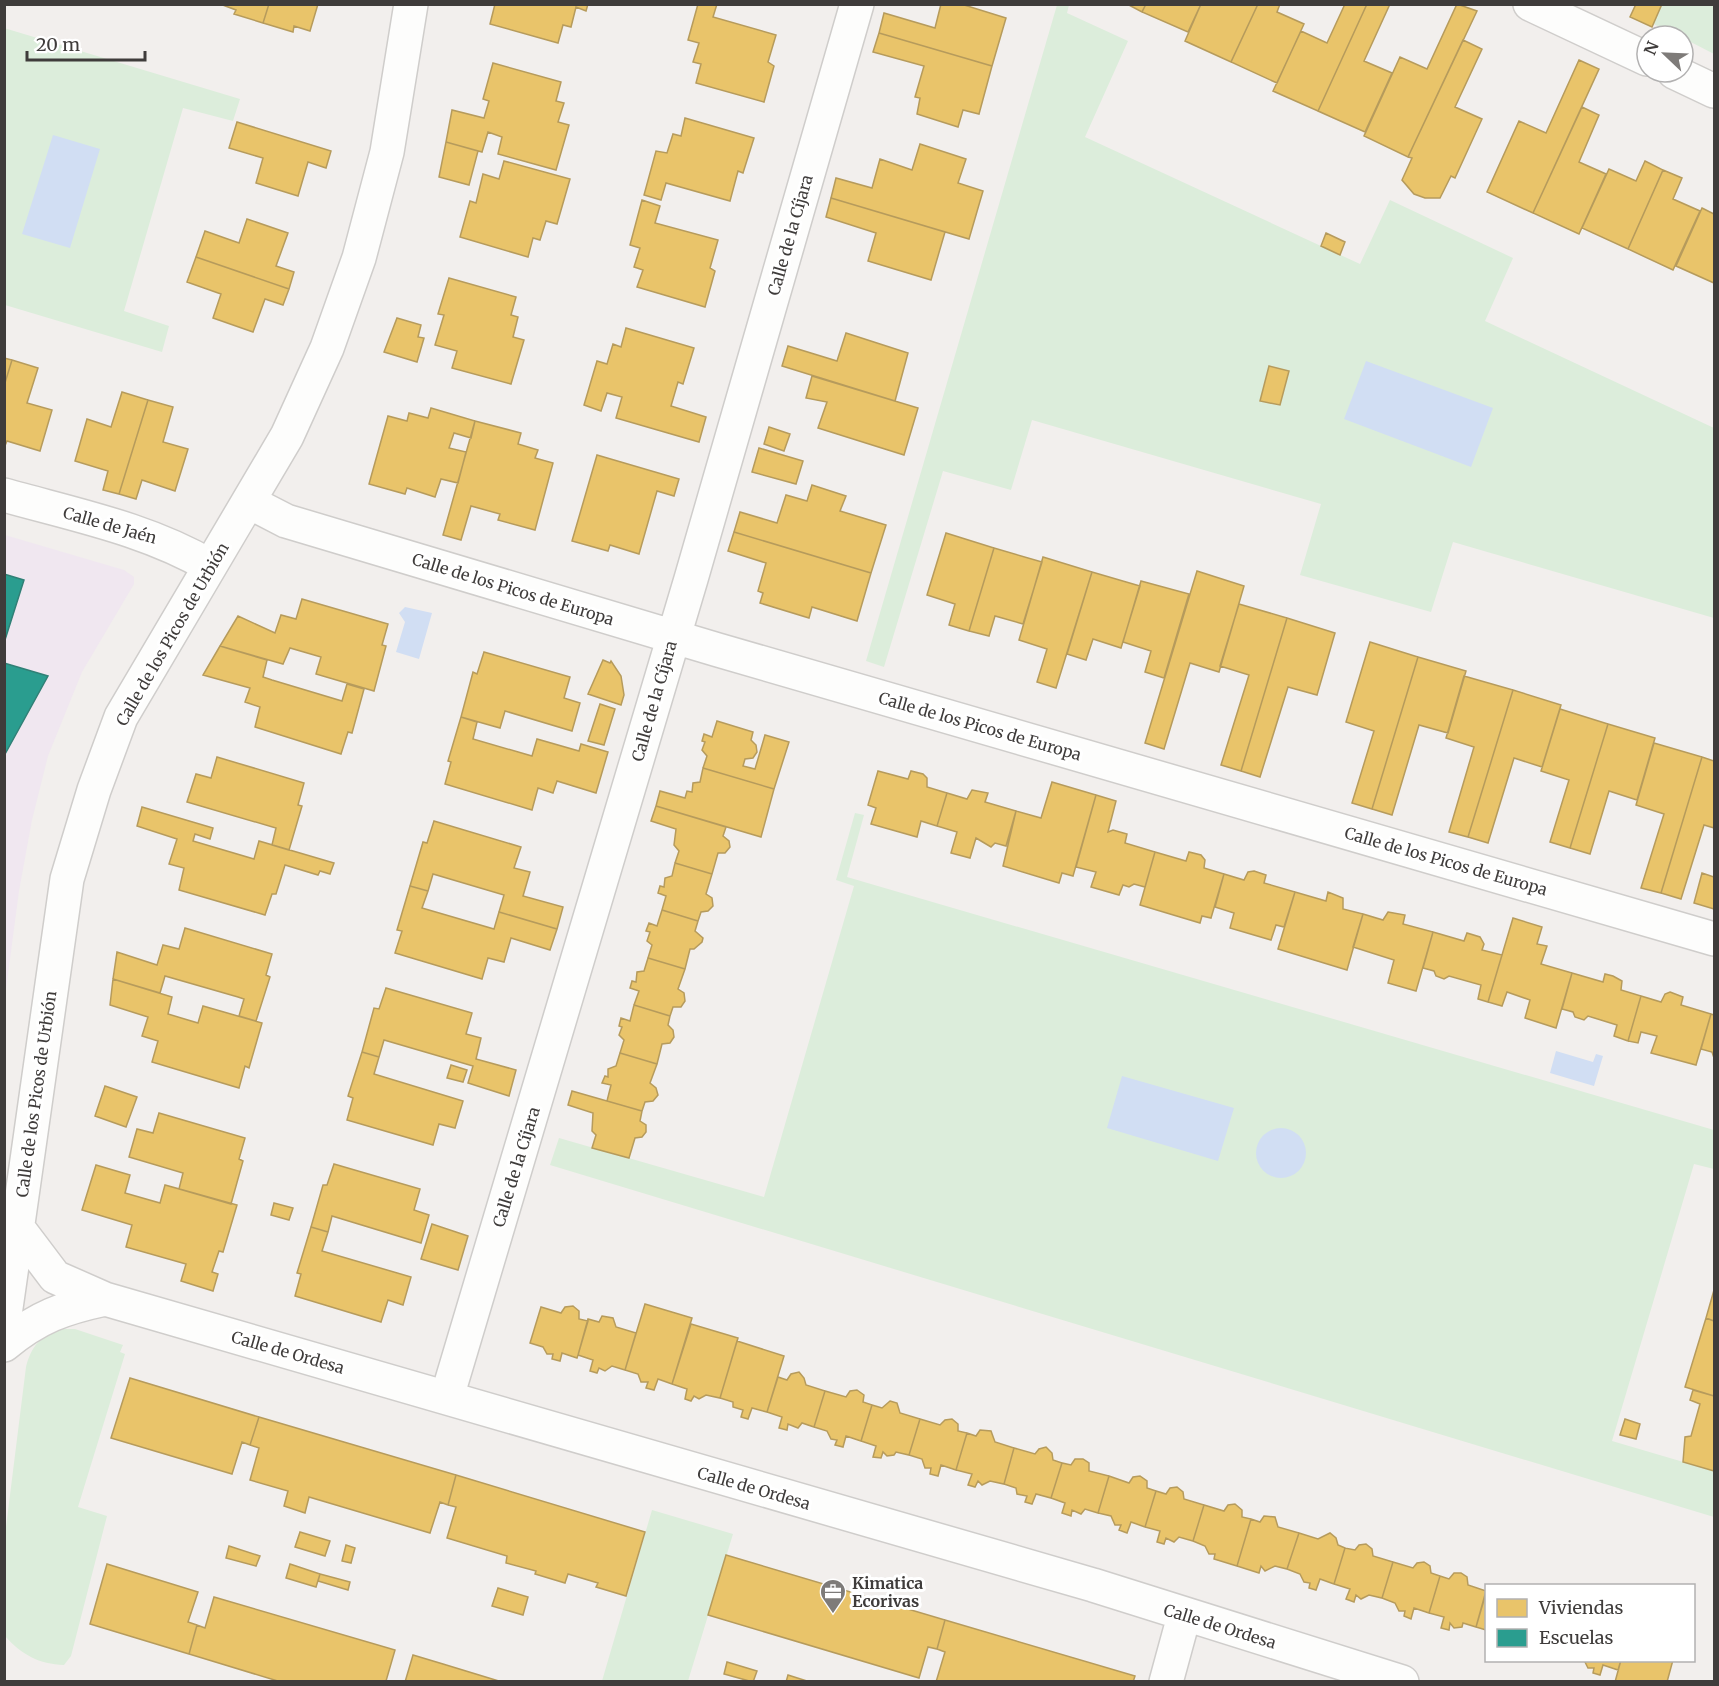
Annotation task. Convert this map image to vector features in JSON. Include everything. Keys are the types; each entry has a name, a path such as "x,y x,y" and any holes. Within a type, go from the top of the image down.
{"street":[{"name":"Calle de los Picos de Urbión","path":"4,1322 67,879 94,790 122,717 287,436 327,348 359,258 387,152 411,4"},
{"name":"Calle de la Cíjara","path":"447,1397 673,637 857,4"},
{"path":"1530,4 1635,53"},
{"path":"1695,82 1714,91"},
{"name":"Calle de Jaén","path":"4,495 153,537 177,547 210,566"},
{"name":"Calle de los Picos de Europa","path":"249,502 286,520 673,637 1714,939"},
{"name":"Calle de Ordesa","path":"18,1228 55,1277 105,1299 1093,1585 1184,1616 1402,1682"},
{"path":"4,1345 26,1327 52,1313 105,1299"},
{"path":"1166,1682 1184,1616"}],"shaded area":[{"path":"5,535 124,570 134,577 134,584 82,672 48,756 32,820 19,891 5,997"}],"green space":[{"path":"1057,5 1069,5 1067,13 1128,41 1085,137 1360,264 1390,200 1513,258 1485,321 1714,428 1714,618 1453,542 1431,612 1300,575 1321,504 1032,420 1011,490 943,471 884,667 866,661"},
{"path":"1662,5 1714,5 1714,54 1695,44 1695,24 1653,24"},
{"path":"4,28 240,99 233,121 183,108 124,311 169,326 162,352 5,305"},
{"path":"855,813 864,815 847,877 1714,1130 1714,1169 1694,1164 1612,1441 1714,1471 1714,1517 550,1165 559,1138 764,1197 854,886 836,880"},
{"path":"62,1329 75,1329 123,1345 120,1352 125,1354 78,1507 107,1516 71,1656 64,1665 47,1663 32,1657 5,1636 5,1535 26,1367 38,1342 48,1334"},
{"path":"652,1510 733,1534 688,1681 602,1681"}],"water":[{"path":"53,135 100,149 70,248 22,234"},
{"path":"1366,361 1493,408 1471,467 1344,419"},
{"path":"405,607 432,613 419,659 396,652 405,622 399,613"},
{"path":"1556,1051 1593,1062 1596,1054 1603,1056 1594,1086 1550,1073"},
{"path":"1122,1076 1234,1108 1218,1161 1107,1128"},
{"path":"1281,1128 1290,1130 1301,1139 1306,1153 1304,1162 1295,1173 1281,1178 1272,1176 1261,1167 1256,1153 1258,1144 1267,1133"}],"building: Viviendas":[{"path":"220,4 269,4 263,23 234,14 236,10"},
{"path":"269,4 318,4 310,31 294,26 293,32 263,23"},
{"path":"495,4 588,4 586,11 576,7 571,27 563,25 558,43 490,24"},
{"path":"698,4 717,4 713,17 776,35 768,62 774,66 764,102 696,83 701,64 693,62 699,43 688,40"},
{"path":"941,4 961,4 1006,18 992,66 879,33 884,13 935,28"},
{"path":"1127,4 1146,4 1142,12"},
{"path":"1146,4 1201,4 1188,32 1142,12"},
{"path":"1201,4 1258,4 1231,62 1185,41"},
{"path":"1258,4 1280,4 1277,12 1304,24 1277,83 1231,62"},
{"path":"1345,4 1367,4 1318,111 1273,91 1301,31 1327,43"},
{"path":"1367,4 1390,4 1364,61 1392,73 1365,132 1318,111"},
{"path":"1457,4 1477,11 1408,157 1364,136 1400,57 1427,69"},
{"path":"1636,4 1662,4 1653,24 1645,24 1630,17"},
{"path":"879,33 992,66 979,114 963,110 958,127 917,114 920,98 915,97 924,66 873,52"},
{"path":"1463,40 1482,49 1455,107 1482,119 1455,178 1451,176 1440,198 1425,198 1414,194 1402,180 1412,158 1408,157"},
{"path":"1579,60 1599,69 1533,213 1487,192 1519,121 1546,133"},
{"path":"493,63 561,82 556,101 564,103 558,122 569,125 556,170 498,154 502,137 488,132 482,152 446,142 452,110 484,118 489,101 483,99"},
{"path":"1582,107 1599,115 1579,162 1606,174 1579,234 1533,213"},
{"path":"685,118 754,138 743,173 738,171 730,201 666,183 661,200 644,195 656,151 667,153 673,134 681,136"},
{"path":"237,122 331,151 326,168 308,162 298,196 256,183 263,158 229,148"},
{"path":"446,142 478,151 469,185 439,177"},
{"path":"920,144 966,159 958,183 983,191 969,239 831,198 836,178 872,188 880,159 912,170"},
{"path":"504,161 570,179 557,224 546,221 540,240 533,238 528,257 460,237 470,201 476,203 483,174 499,179"},
{"path":"1645,161 1663,170 1628,249 1582,228 1609,169 1636,181"},
{"path":"1663,170 1682,178 1673,199 1700,211 1673,270 1628,249"},
{"path":"831,198 945,232 931,280 868,261 876,233 826,217"},
{"path":"642,200 660,206 655,223 718,240 710,268 715,271 705,307 637,287 643,270 634,267 640,248 630,245"},
{"path":"1702,208 1714,214 1714,283 1676,266"},
{"path":"247,219 288,233 276,266 294,272 289,289 196,257 205,231 239,243"},
{"path":"1326,233 1345,242 1340,255 1321,246"},
{"path":"196,257 289,289 283,305 265,299 253,332 213,318 221,294 187,282"},
{"path":"449,278 516,297 511,315 518,317 513,337 524,340 511,384 452,368 457,351 435,345 444,315 438,314"},
{"path":"397,318 421,325 418,337 424,338 417,362 384,352"},
{"path":"626,328 694,348 683,384 678,382 671,406 706,417 699,442 616,418 622,397 607,393 601,411 584,405 597,361 607,364 613,344 621,347"},
{"path":"846,333 908,353 895,401 782,366 788,346 837,361"},
{"path":"4,358 12,360 4,386"},
{"path":"12,360 38,368 27,403 52,410 40,451 7,441 4,448 4,386"},
{"path":"1269,366 1289,371 1280,405 1260,401"},
{"path":"812,376 918,408 904,455 818,428 827,402 806,398"},
{"path":"122,392 148,400 119,494 103,490 108,471 75,461 87,419 111,427"},
{"path":"148,400 173,407 163,442 188,449 175,491 142,480 136,499 119,494"},
{"path":"431,408 475,421 471,438 454,433 449,448 466,452 458,483 441,479 435,497 407,488 405,494 369,484 388,416 407,421 409,413 428,418"},
{"path":"475,421 521,433 518,444 538,450 535,458 553,463 535,530 498,520 500,514 471,506 461,540 443,535"},
{"path":"769,427 790,434 784,451 764,444"},
{"path":"759,448 803,461 796,484 752,472"},
{"path":"597,455 679,479 674,496 657,491 639,554 610,545 608,551 572,541"},
{"path":"812,485 846,496 840,511 886,525 871,573 734,532 740,512 777,523 786,495 807,501"},
{"path":"734,532 871,573 857,621 812,607 809,618 760,603 763,593 758,591 766,563 728,551"},
{"path":"946,533 994,548 969,631 949,625 955,604 927,595"},
{"path":"994,548 1042,562 1023,624 995,616 989,636 969,631"},
{"path":"1043,557 1092,572 1056,688 1037,682 1047,649 1019,640"},
{"path":"1197,571 1244,586 1219,672 1190,663 1164,749 1145,743"},
{"path":"1092,572 1140,586 1121,648 1093,639 1086,660 1067,654"},
{"path":"1141,581 1189,594 1164,678 1145,672 1151,651 1123,642"},
{"path":"302,599 388,624 382,645 386,646 374,691 316,674 321,657 290,648 283,664 220,646 238,616 275,633 281,615 296,619"},
{"path":"1239,604 1287,618 1241,771 1221,765 1249,675 1220,666"},
{"path":"1287,618 1335,633 1317,695 1288,687 1260,777 1241,771"},
{"path":"1370,642 1418,657 1372,809 1352,803 1374,731 1346,722"},
{"path":"220,646 267,660 263,677 342,701 347,684 364,689 352,733 348,732 341,754 255,727 260,707 245,702 250,688 203,675"},
{"path":"484,652 570,677 564,698 580,703 572,731 505,711 500,728 461,717 473,672 477,674"},
{"path":"1418,657 1466,671 1448,733 1419,725 1392,815 1372,809"},
{"path":"603,660 610,663 611,661 621,676 624,695 621,705 588,694"},
{"path":"1464,676 1513,690 1468,837 1449,832 1474,747 1446,738"},
{"path":"1513,690 1561,705 1542,767 1514,758 1488,843 1468,837"},
{"path":"600,704 615,709 604,745 588,741"},
{"path":"1560,709 1608,724 1570,848 1550,842 1569,780 1541,771"},
{"path":"461,717 477,722 473,739 532,756 537,739 579,751 581,744 608,752 596,793 557,781 553,793 538,788 532,810 445,784 451,762 448,761"},
{"path":"717,721 753,732 751,740 756,745 757,752 753,758 745,759 743,766 755,769 765,735 789,742 774,789 703,768 707,756 702,750 705,742 702,741 704,734 712,737"},
{"path":"1608,724 1655,738 1637,800 1609,791 1590,854 1570,848"},
{"path":"1654,743 1702,757 1661,893 1641,888 1664,814 1636,805"},
{"path":"217,757 304,783 298,805 302,806 289,850 272,845 276,828 187,802 196,774 211,778"},
{"path":"1702,757 1714,761 1714,828 1704,825 1681,899 1661,893"},
{"path":"703,768 774,789 761,837 656,806 660,791 685,798 687,791 692,792 693,783 700,782"},
{"path":"878,771 908,779 911,771 923,774 927,778 927,787 947,793 937,826 921,821 917,837 871,824 876,808 868,805"},
{"path":"1052,782 1096,795 1073,876 1062,873 1059,883 1003,866 1016,811 1041,818"},
{"path":"972,790 988,793 985,802 1016,811 1006,846 995,843 991,847 976,838 970,858 951,853 957,832 937,826 947,793 967,799"},
{"path":"1096,795 1116,801 1108,832 1113,830 1127,834 1125,843 1155,852 1145,887 1134,884 1129,887 1123,885 1119,895 1091,887 1096,872 1076,867"},
{"path":"656,806 726,827 723,836 729,841 730,847 725,853 718,853 712,874 675,863 679,851 674,845 676,829 651,821"},
{"path":"142,807 213,828 210,839 195,834 193,841 254,859 259,841 334,863 330,874 320,871 318,875 285,865 276,894 272,894 265,915 179,890 184,868 169,864 177,839 137,826"},
{"path":"434,821 521,847 514,868 530,872 523,896 563,907 557,929 499,912 504,895 433,874 428,891 410,886 423,842 427,843"},
{"path":"1155,852 1186,861 1189,852 1201,855 1205,860 1204,868 1224,874 1211,918 1202,916 1200,923 1140,905"},
{"path":"675,863 712,874 706,894 712,898 713,906 708,911 701,912 698,921 662,910 666,896 658,893 660,886 664,887 665,878 672,876"},
{"path":"1254,871 1266,875 1264,883 1295,892 1284,927 1276,925 1271,940 1230,928 1234,913 1215,907 1224,874 1244,880 1248,872"},
{"path":"1702,873 1714,877 1714,909 1694,903"},
{"path":"410,886 428,891 422,908 494,929 499,912 557,929 550,950 511,938 504,962 488,958 482,979 395,953 402,931 397,930"},
{"path":"1295,892 1326,901 1328,892 1343,898 1343,909 1363,914 1347,970 1278,949"},
{"path":"662,910 698,921 695,931 703,938 702,942 694,949 690,949 685,969 648,958 652,945 647,941 650,932 646,931 649,923 657,926"},
{"path":"1388,912 1405,915 1403,924 1433,932 1416,991 1388,983 1394,960 1353,947 1363,914 1383,920"},
{"path":"1513,918 1542,927 1537,944 1547,946 1541,964 1572,973 1556,1028 1525,1018 1530,1000 1507,992 1502,1006 1488,1002"},
{"path":"185,928 272,954 266,975 270,977 256,1021 239,1016 244,999 238,997 165,976 160,993 113,979 117,952 157,965 163,945 179,949"},
{"path":"1433,932 1464,941 1467,933 1480,937 1484,944 1482,950 1502,955 1488,1002 1478,999 1481,985 1449,976 1444,979 1436,976 1434,971 1423,968"},
{"path":"648,958 685,969 678,989 684,993 685,1001 681,1007 673,1007 670,1016 634,1005 639,991 630,988 632,981 636,982 637,972 644,971"},
{"path":"1572,973 1603,982 1605,974 1613,976 1622,981 1621,990 1641,996 1628,1041 1614,1036 1617,1025 1588,1016 1584,1020 1575,1017 1573,1012 1562,1009"},
{"path":"113,979 172,997 168,1014 198,1023 203,1006 262,1023 249,1068 245,1066 239,1088 152,1062 158,1041 142,1036 148,1017 110,1005"},
{"path":"386,988 472,1013 466,1034 481,1038 476,1059 516,1070 509,1096 468,1083 473,1066 384,1040 379,1057 362,1052 374,1008 379,1009"},
{"path":"1670,992 1683,997 1681,1005 1711,1014 1696,1065 1651,1053 1657,1036 1641,1032 1638,1043 1628,1041 1641,996 1661,1002 1665,994"},
{"path":"634,1005 670,1016 668,1025 673,1030 674,1037 670,1043 662,1044 657,1064 620,1053 624,1040 619,1035 622,1027 619,1026 621,1018 630,1021"},
{"path":"1711,1014 1714,1015 1714,1058 1712,1052 1701,1049"},
{"path":"362,1052 379,1057 374,1074 463,1101 455,1128 439,1124 433,1145 347,1120 353,1098 348,1096"},
{"path":"620,1053 657,1064 650,1083 656,1088 658,1095 653,1101 645,1102 642,1111 607,1101 611,1085 602,1083 605,1076 608,1077 608,1069 616,1066"},
{"path":"451,1065 467,1070 463,1082 447,1078"},
{"path":"105,1086 137,1097 126,1127 95,1116"},
{"path":"572,1091 642,1111 640,1121 646,1125 646,1132 642,1137 635,1138 629,1158 592,1148 596,1135 592,1131 593,1113 568,1105"},
{"path":"159,1113 245,1138 239,1159 243,1161 231,1204 179,1189 183,1173 129,1157 137,1129 153,1133"},
{"path":"334,1164 420,1189 414,1210 429,1215 421,1243 332,1216 328,1232 311,1227 323,1185 327,1185"},
{"path":"96,1165 130,1175 125,1193 160,1203 165,1185 237,1205 223,1252 219,1251 212,1272 218,1274 213,1291 181,1281 186,1264 126,1247 132,1225 82,1210"},
{"path":"274,1203 293,1208 289,1220 271,1215"},
{"path":"432,1224 468,1236 458,1270 421,1259"},
{"path":"311,1227 328,1232 322,1251 411,1277 403,1305 388,1300 381,1322 295,1296 301,1274 297,1273"},
{"path":"1714,1290 1714,1321 1706,1318"},
{"path":"645,1304 692,1318 672,1384 658,1379 654,1390 646,1388 648,1382 641,1382 638,1374 625,1370"},
{"path":"573,1306 579,1311 579,1319 588,1321 577,1358 562,1353 560,1361 552,1359 553,1354 547,1354 543,1347 530,1343 541,1307 561,1313 565,1307"},
{"path":"602,1316 613,1318 616,1327 636,1333 625,1370 612,1366 605,1371 599,1368 597,1373 590,1371 593,1360 578,1355 588,1319 599,1322"},
{"path":"1706,1318 1714,1321 1714,1396 1685,1387"},
{"path":"691,1324 738,1338 720,1398 706,1395 699,1399 694,1396 691,1401 685,1399 687,1389 672,1384"},
{"path":"737,1341 784,1356 767,1412 752,1408 748,1419 741,1417 743,1410 733,1407 733,1402 720,1398"},
{"path":"799,1372 806,1385 825,1391 814,1427 802,1423 798,1428 788,1424 787,1430 779,1428 782,1417 767,1412 778,1377 787,1380 791,1374"},
{"path":"130,1378 259,1417 250,1445 242,1442 232,1474 111,1438"},
{"path":"857,1390 864,1395 863,1402 872,1405 861,1441 846,1436 843,1447 835,1445 837,1440 831,1439 827,1431 814,1427 825,1391 846,1397 850,1391"},
{"path":"1693,1390 1714,1396 1714,1471 1683,1462 1685,1437 1691,1436 1700,1404 1690,1400"},
{"path":"890,1401 897,1403 900,1413 920,1419 909,1455 896,1452 894,1455 887,1456 883,1452 881,1458 873,1457 876,1446 861,1441 872,1405 882,1408"},
{"path":"259,1417 456,1475 448,1505 440,1502 430,1533 309,1497 305,1513 284,1506 288,1491 250,1480 259,1448 250,1445"},
{"path":"920,1419 940,1425 945,1420 952,1419 958,1424 958,1431 967,1433 956,1470 941,1465 938,1476 930,1474 931,1468 925,1468 922,1459 909,1455"},
{"path":"1625,1419 1640,1424 1636,1439 1620,1435"},
{"path":"980,1430 991,1431 995,1442 1014,1448 1004,1484 990,1481 982,1485 978,1481 975,1487 968,1485 972,1474 956,1470 967,1433 976,1436"},
{"path":"1046,1447 1052,1453 1053,1460 1062,1463 1051,1498 1036,1494 1032,1504 1025,1502 1027,1496 1017,1494 1016,1488 1004,1484 1014,1448 1035,1454 1039,1449"},
{"path":"1075,1459 1083,1459 1089,1463 1089,1471 1109,1476 1098,1513 1085,1509 1081,1514 1072,1510 1071,1516 1062,1513 1065,1503 1051,1498 1062,1463 1071,1465"},
{"path":"456,1475 645,1532 626,1596 596,1587 598,1583 568,1574 565,1583 535,1574 536,1571 506,1563 507,1556 447,1538 456,1507 448,1505"},
{"path":"1109,1476 1129,1483 1133,1477 1140,1476 1147,1481 1147,1488 1156,1491 1145,1527 1131,1522 1127,1533 1119,1530 1121,1525 1115,1525 1111,1516 1098,1513"},
{"path":"1177,1487 1183,1492 1184,1499 1204,1505 1193,1541 1179,1537 1174,1542 1166,1538 1164,1544 1157,1542 1160,1531 1145,1527 1156,1491 1166,1494 1170,1488"},
{"path":"1235,1504 1242,1510 1242,1517 1251,1519 1237,1566 1214,1559 1215,1554 1209,1554 1205,1546 1193,1541 1204,1505 1224,1511 1228,1505"},
{"path":"1264,1516 1275,1517 1278,1527 1299,1533 1287,1569 1275,1566 1265,1571 1261,1566 1259,1573 1237,1566 1251,1519 1260,1522"},
{"path":"300,1532 330,1541 325,1556 295,1547"},
{"path":"1299,1533 1318,1539 1330,1533 1336,1538 1338,1545 1345,1548 1334,1584 1320,1579 1316,1590 1309,1588 1310,1583 1304,1582 1300,1574 1287,1569"},
{"path":"1366,1544 1372,1549 1373,1556 1393,1562 1382,1598 1369,1595 1361,1599 1356,1595 1354,1602 1346,1599 1350,1589 1334,1584 1345,1548 1355,1550 1359,1545"},
{"path":"346,1545 355,1548 351,1563 342,1561"},
{"path":"229,1546 260,1556 256,1566 226,1558"},
{"path":"726,1555 945,1620 937,1649 928,1647 919,1678 708,1615"},
{"path":"1393,1562 1413,1568 1417,1563 1424,1562 1430,1566 1431,1573 1440,1576 1429,1613 1414,1608 1411,1619 1404,1616 1405,1611 1399,1611 1395,1603 1382,1598"},
{"path":"107,1564 198,1592 188,1622 197,1625 189,1654 90,1624"},
{"path":"290,1564 320,1574 316,1587 286,1578"},
{"path":"1454,1573 1461,1573 1467,1577 1468,1585 1485,1591 1476,1627 1463,1623 1462,1627 1454,1628 1450,1623 1449,1630 1441,1628 1444,1617 1429,1613 1440,1576 1449,1579"},
{"path":"320,1574 350,1582 348,1590 318,1581"},
{"path":"498,1588 528,1597 523,1615 492,1606"},
{"path":"1485,1596 1485,1630 1476,1627"},
{"path":"214,1597 395,1650 386,1681 388,1682 281,1682 189,1654 197,1625 205,1628"},
{"path":"945,1620 1135,1676 1133,1682 936,1682 945,1652 937,1649"},
{"path":"413,1655 443,1664 502,1682 405,1682"},
{"path":"727,1662 757,1671 753,1682 724,1674"},
{"path":"1585,1662 1620,1662 1618,1670 1603,1665 1600,1675 1593,1673 1594,1668 1588,1668"},
{"path":"1620,1662 1672,1662 1667,1682 1615,1682"},
{"path":"788,1675 810,1682 786,1682"}],"building: Escuelas":[{"path":"4,574 24,580 4,643"},
{"path":"4,663 48,676 4,756"}],"place":[{"name":"Kimatica Ecorivas","path":"833,1615"}]}
